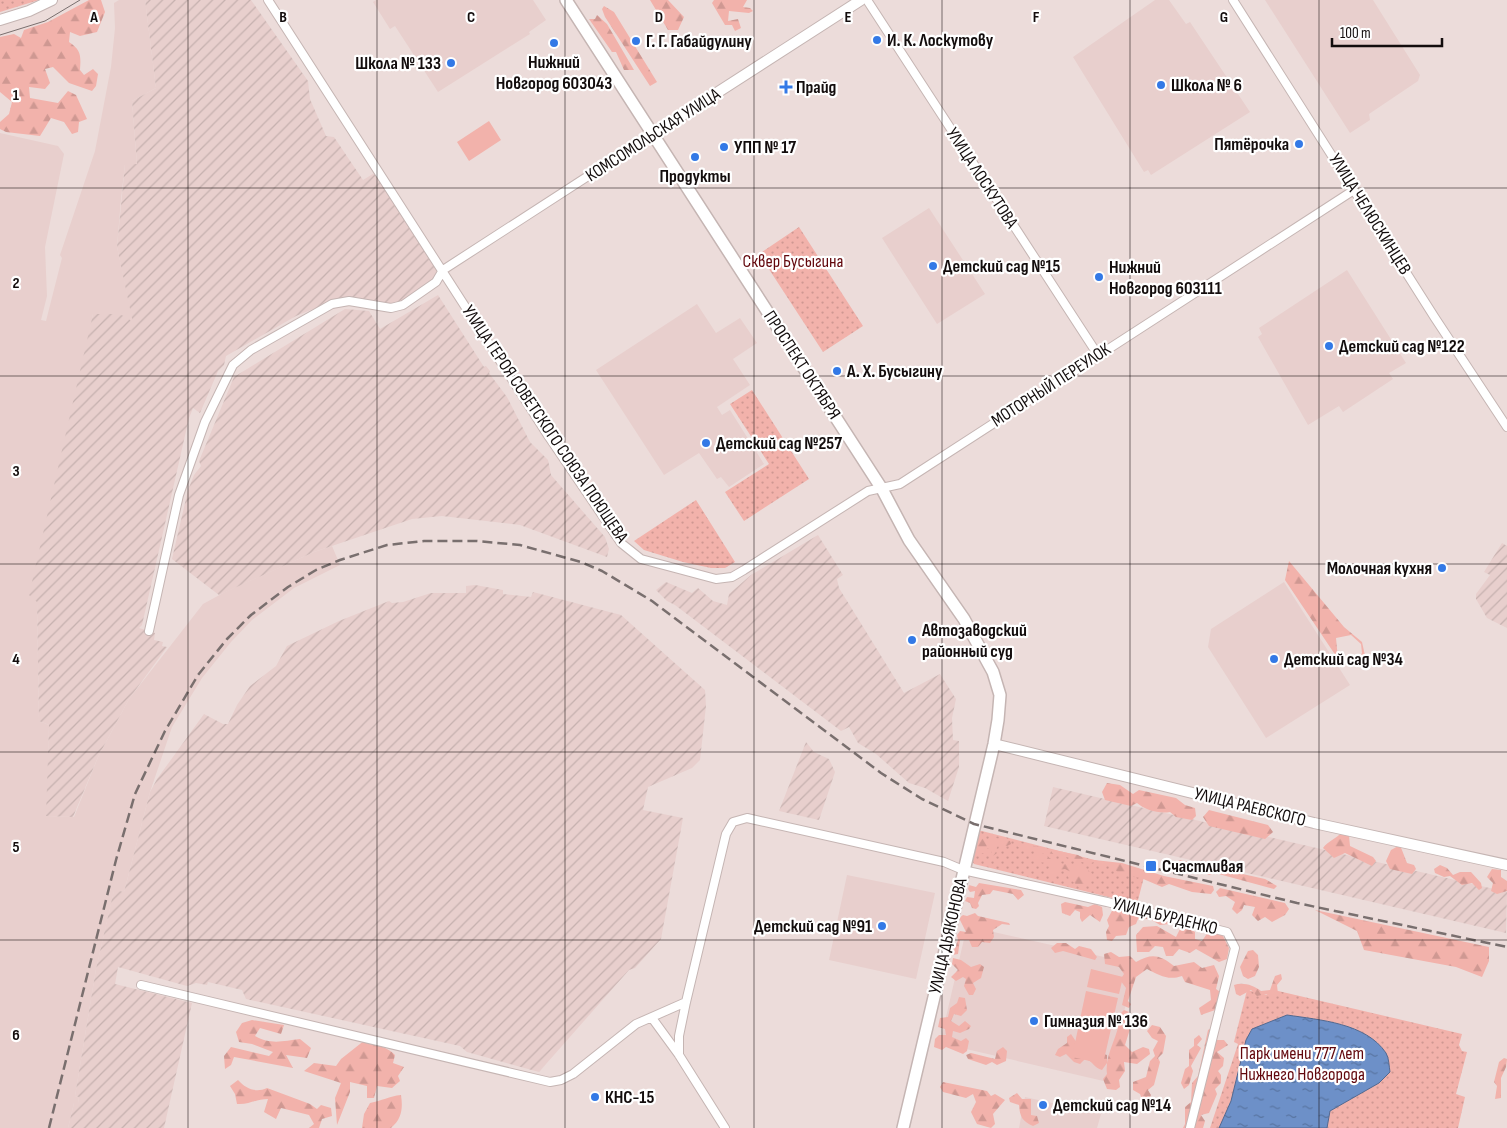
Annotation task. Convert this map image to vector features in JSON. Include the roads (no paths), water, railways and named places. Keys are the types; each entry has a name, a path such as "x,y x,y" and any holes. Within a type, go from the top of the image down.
{"main road":[{"name":"ПРОСПЕКТ ОКТЯБРЯ","path":"566,0 882,489 909,540 964,619 993,672 1000,695 994,744"},
{"name":"УЛИЦА ДЬЯКОНОВА","path":"903,1128 994,744"}],"street":[{"path":"0,20 29,11 52,0"},
{"name":"УЛИЦА ГЕРОЯ СОВЕТСКОГО СОЮЗА ПОЮЩЕВА","path":"268,0 444,270 549,437 627,549 641,559 716,579 732,577 744,570"},
{"name":"КОМСОМОЛЬСКАЯ УЛИЦА","path":"444,270 862,0"},
{"name":"УЛИЦА ЛОСКУТОВА","path":"867,0 1098,355"},
{"name":"УЛИЦА ЧЕЛЮСКИНЦЕВ","path":"1233,0 1507,428"},
{"name":"МОТОРНЫЙ ПЕРЕУЛОК","path":"744,570 868,490 882,489 900,484 1354,190"},
{"path":"149,631 179,495 205,422 233,365 251,350 332,304 349,301 391,308 402,305 436,282 444,270"},
{"name":"УЛИЦА РАЕВСКОГО","path":"994,744 1314,823 1507,865"},
{"path":"679,1055 680,1031 686,1002 726,834 733,822 750,818 944,862 963,870"},
{"name":"УЛИЦА БУРДЕНКО","path":"963,870 1107,902 1227,932 1235,948 1190,1128"},
{"path":"141,985 550,1082 561,1080 572,1074 636,1024 686,1002"},
{"path":"668,1011 679,1014 682,1020"},
{"path":"659,1026 657,1019 660,1014"},
{"path":"652,1018 679,1055 725,1128"},
{"path":"665,1037 676,1036 680,1031"}],"water":[{"path":"1287,1015 1328,1021 1355,1029 1367,1035 1386,1053 1390,1072 1379,1083 1330,1111 1327,1128 1219,1128 1231,1101 1246,1040 1252,1029"}],"tram line":[{"path":"0,35 45,21 80,0"}],"railway":[{"path":"49,1128 116,860 135,794 165,731 198,675 227,639 251,615 288,587 316,570 387,545 424,541 477,541 520,545 581,562 602,571 652,601 881,773 922,799 974,824 1297,903 1507,947"}],"place":[{"name":"И. К. Лоскутову","path":"877,40"},
{"name":"Г. Г. Габайдулину","path":"636,41"},
{"name":"Нижний Новгород 603043","path":"554,43"},
{"name":"Школа № 133","path":"451,63"},
{"name":"Школа № 6","path":"1161,85"},
{"name":"Прайд","path":"786,87"},
{"name":"Пятёрочка","path":"1299,144"},
{"name":"УПП № 17","path":"724,147"},
{"name":"Продукты","path":"695,157"},
{"name":"Детский сад №15","path":"933,266"},
{"name":"Нижний Новгород 603111","path":"1099,277"},
{"name":"Детский сад №122","path":"1329,346"},
{"name":"А. Х. Бусыгину","path":"837,371"},
{"name":"Детский сад №257","path":"706,443"},
{"name":"Молочная кухня","path":"1442,568"},
{"name":"Автозаводский районный суд","path":"912,640"},
{"name":"Детский сад №34","path":"1274,659"},
{"name":"Счастливая","path":"1151,866"},
{"name":"Детский сад №91","path":"882,926"},
{"name":"Гимназия № 136","path":"1034,1021"},
{"name":"КНС-15","path":"595,1097"},
{"name":"Детский сад №14","path":"1043,1105"}],"park label":[{"name":"Сквер Бусыгина","path":"793,261"},
{"name":"Парк имени 777 лет Нижнего Новгорода","path":"1302,1063"}]}
